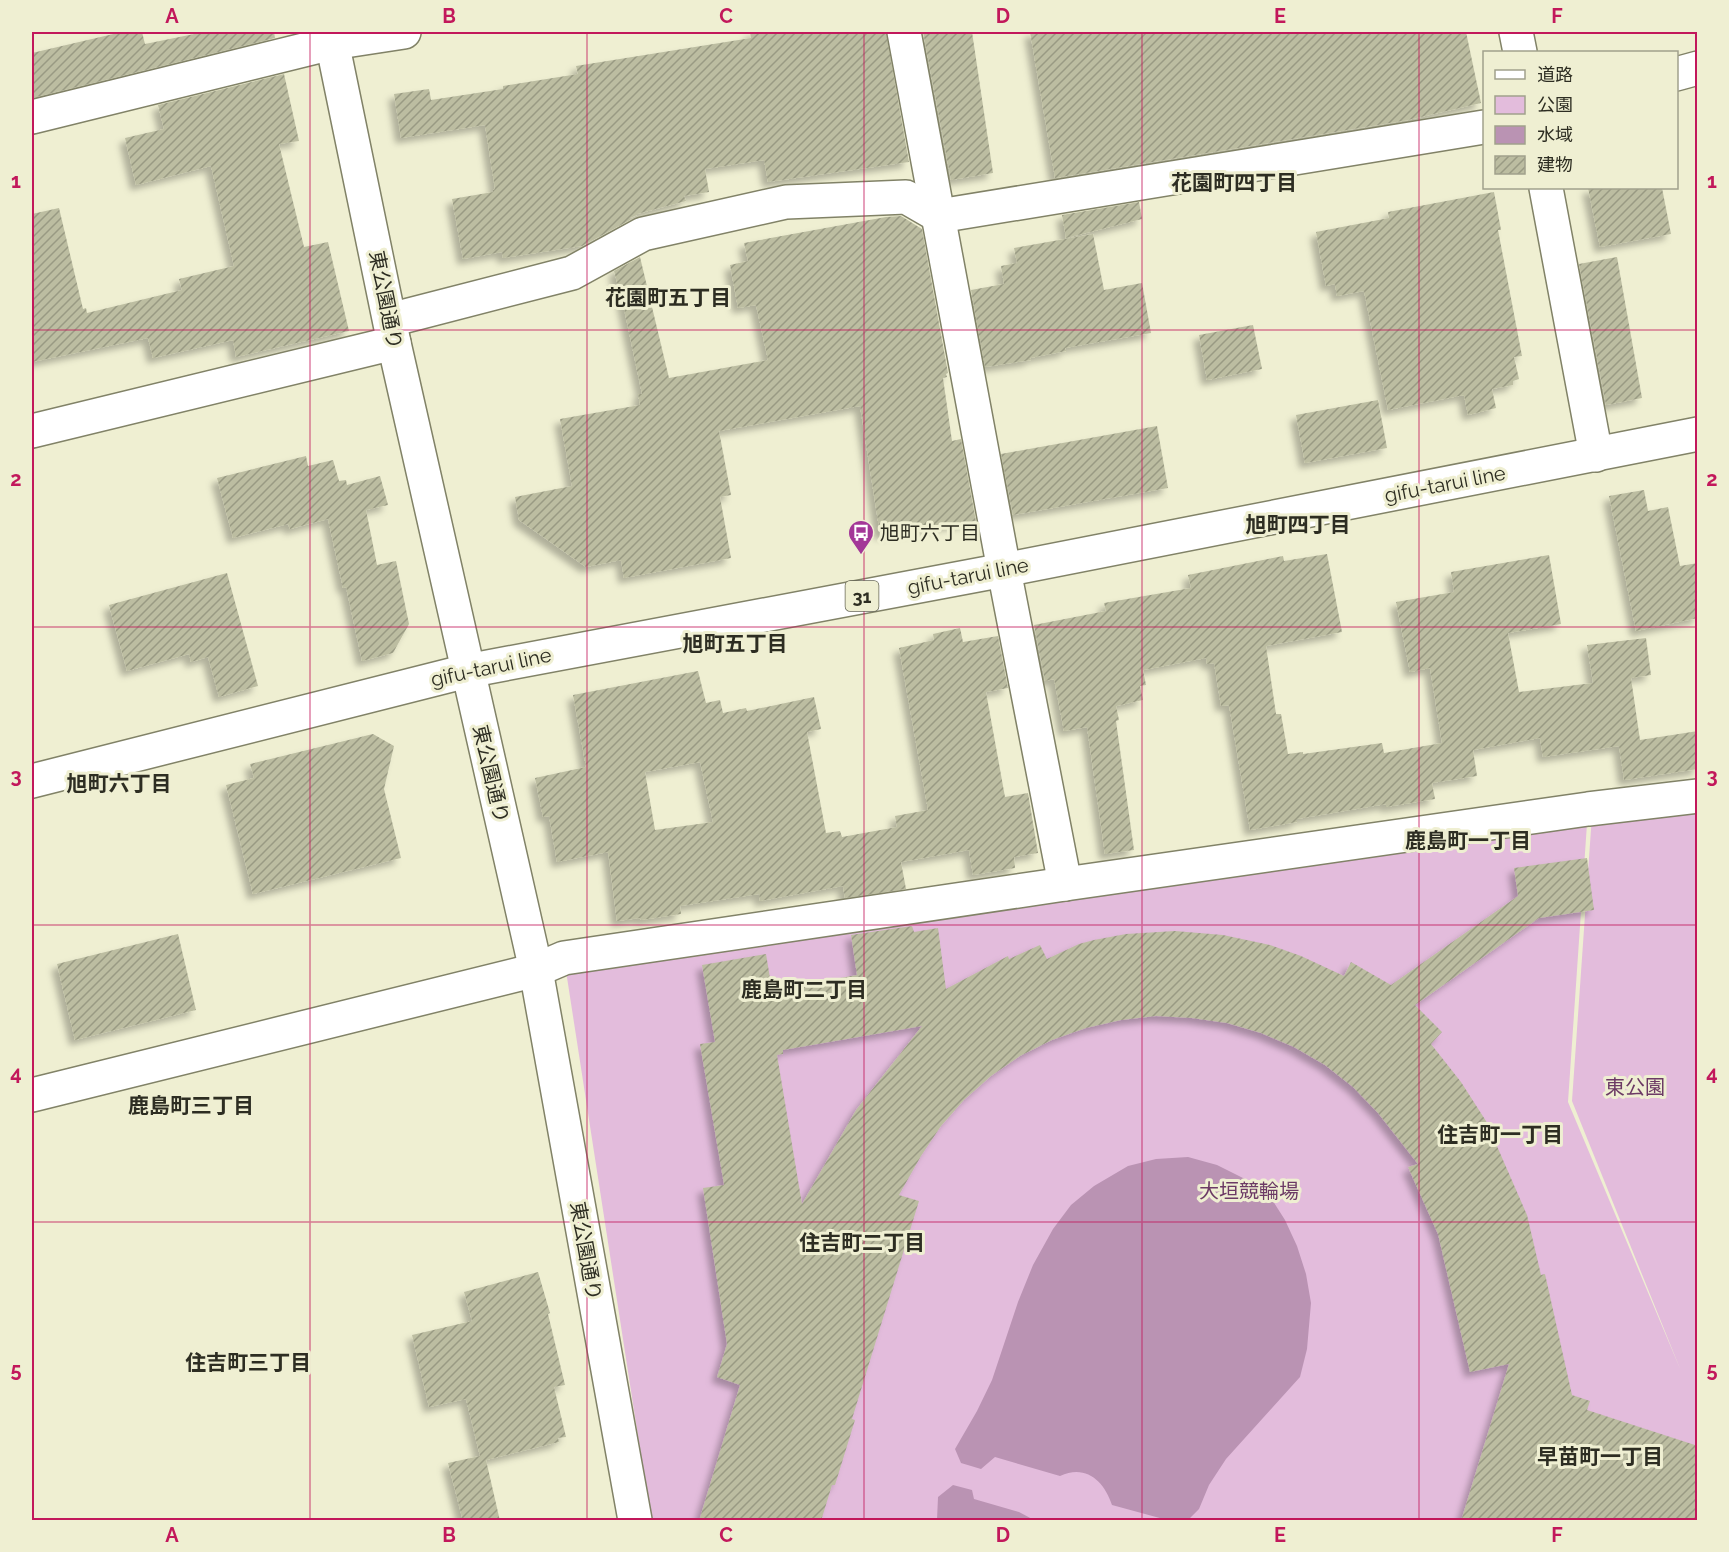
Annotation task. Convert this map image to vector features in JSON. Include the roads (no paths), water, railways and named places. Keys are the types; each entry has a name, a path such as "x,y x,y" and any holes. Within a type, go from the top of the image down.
{"street":[{"path":"32,117 331,37 404,32"},
{"path":"904,32 1065,884"},
{"path":"1516,32 1520,51"},
{"name":"東公園通り","path":"331,37 392,331 536,970 632,1520"},
{"path":"1678,74 1698,68"},
{"path":"32,431 392,331 572,273 643,234 786,202 906,197 939,216 1483,127"},
{"path":"1546,189 1596,454"},
{"name":"gifu-tarui line","path":"32,781 467,670 1004,570 1698,434"},
{"path":"32,1095 536,970 571,957 1065,884 1698,795"}],"water":[{"path":"1188,1157 1217,1165 1245,1179 1271,1198 1285,1220 1306,1274 1311,1303 1307,1349 1300,1377 1226,1459 1209,1485 1199,1509 1188,1520 1167,1520 1112,1505 1109,1496 1099,1482 1086,1474 1078,1472 1060,1476 995,1457 981,1469 961,1463 955,1449 992,1380 1018,1302 1033,1265 1053,1229 1071,1205 1094,1186 1128,1166 1156,1159"},
{"path":"953,1485 972,1490 974,1499 1019,1512 1034,1520 937,1520 938,1497"}],"place":[{"name":"旭町六丁目","path":"861,556"}],"district":[{"name":"花園町四丁目","path":"1234,182"},
{"name":"花園町五丁目","path":"668,297"},
{"name":"旭町四丁目","path":"1298,524"},
{"name":"旭町五丁目","path":"735,643"},
{"name":"旭町六丁目","path":"119,783"},
{"name":"鹿島町一丁目","path":"1468,840"},
{"name":"鹿島町二丁目","path":"804,989"},
{"name":"鹿島町三丁目","path":"191,1105"},
{"name":"住吉町一丁目","path":"1500,1134"},
{"name":"住吉町二丁目","path":"862,1242"},
{"name":"住吉町三丁目","path":"248,1362"},
{"name":"早苗町一丁目","path":"1600,1456"}],"park label":[{"name":"東公園","path":"1635,1087"},
{"name":"大垣競輪場","path":"1249,1191"}]}
